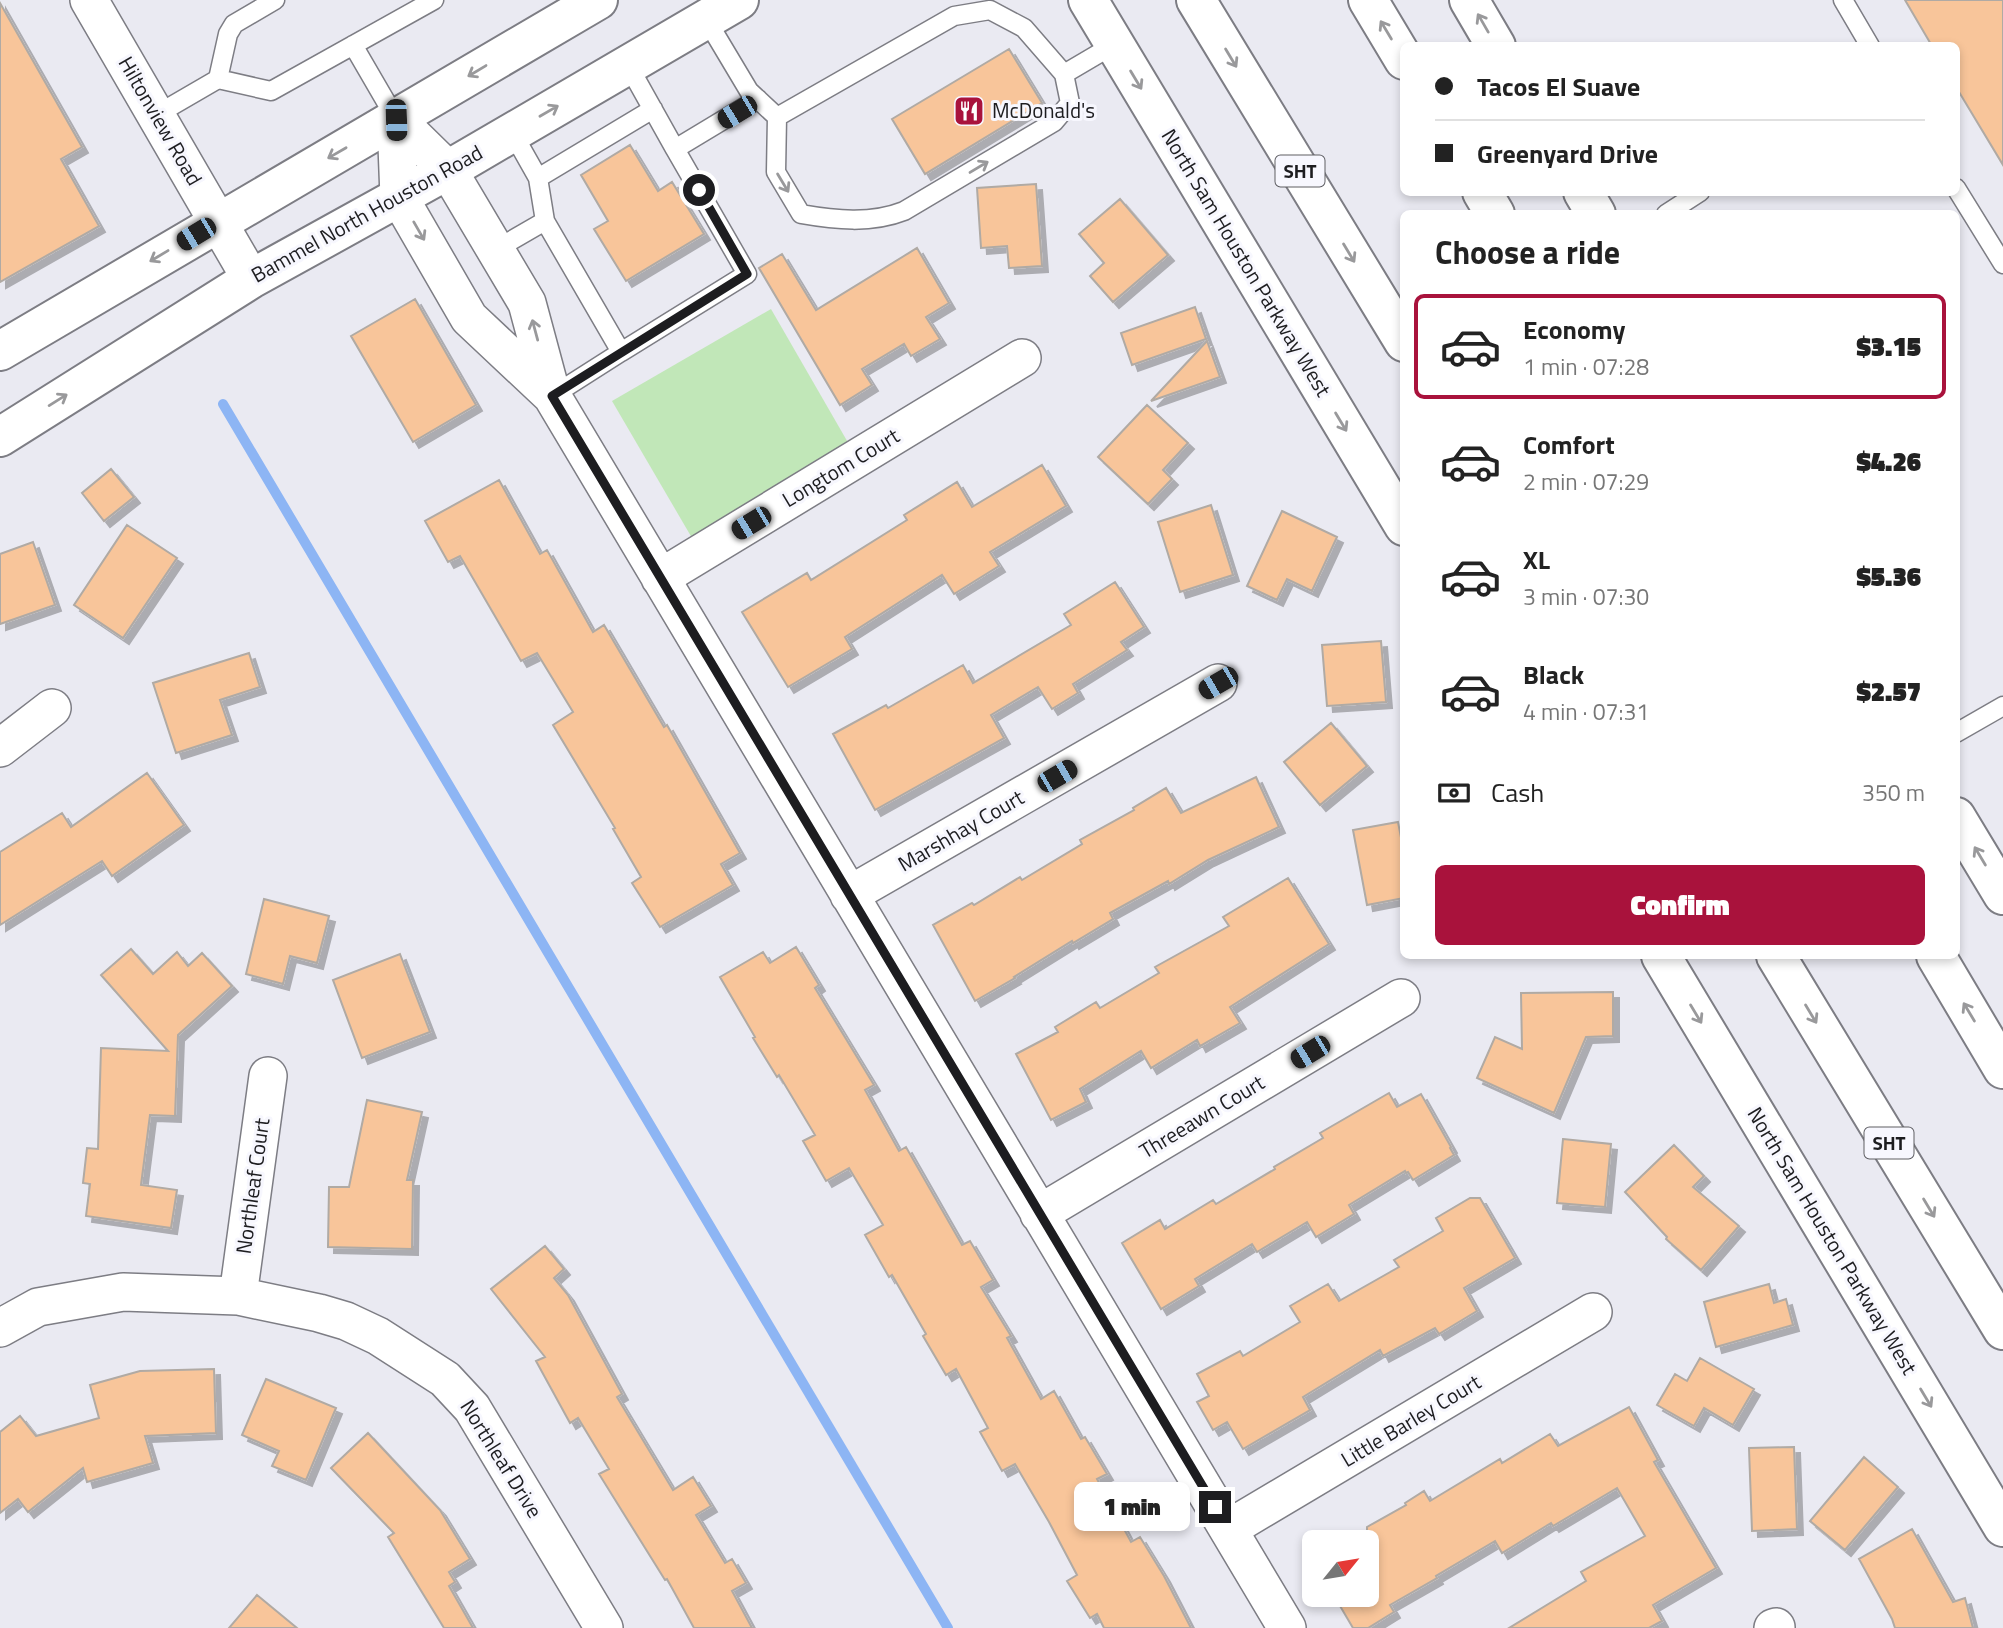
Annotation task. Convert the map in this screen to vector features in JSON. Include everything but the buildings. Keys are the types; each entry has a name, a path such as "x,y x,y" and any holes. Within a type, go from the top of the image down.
{"main road":[{"name":"Bammel North Houston Road","path":"0,437 251,279 448,170 739,0"},
{"name":"North Sam Houston Parkway West","path":"1088,0 1400,519"},
{"name":"SHT","path":"1196,0 1400,335"},
{"path":"1368,0 1400,53"},
{"path":"1469,0 1494,42"},
{"path":"0,351 218,221 396,120 579,5"},
{"path":"1960,824 2003,895"},
{"name":"North Sam Houston Parkway West","path":"1663,959 2003,1527"},
{"name":"SHT","path":"1778,959 2003,1330"},
{"path":"1938,959 2003,1069"}],"street":[{"name":"Hiltonview Road","path":"89,0 251,279"},
{"path":"396,120 448,170 527,303 552,396 1287,1628"},
{"path":"396,120 399,197 469,318 552,396"},
{"name":"Longtom Court","path":"660,578 1022,358"},
{"name":"Marshhay Court","path":"849,895 1218,683"},
{"path":"0,748 52,709"},
{"name":"Threeawn Court","path":"1039,1214 1401,998"},
{"name":"Northleaf Court","path":"238,1296 268,1076"},
{"name":"Northleaf Drive","path":"0,1328 38,1307 123,1292 238,1296 318,1313 346,1321 378,1336 445,1379 472,1408 604,1628"},
{"name":"Little Barley Court","path":"1228,1529 1593,1312"}],"lane":[{"path":"218,79 228,34 234,24 275,0"},
{"path":"156,115 218,79 271,91 434,0"},
{"path":"1843,0 1868,42"},
{"path":"706,19 750,91 777,117 776,172 801,214 838,221 890,217 1054,122 1070,103 1064,74 1024,28 990,10 954,16 777,117"},
{"path":"1064,74 1115,44"},
{"path":"353,45 396,120"},
{"path":"552,396 747,274 628,65"},
{"path":"675,149 758,99"},
{"path":"538,178 653,109"},
{"path":"512,132 538,178 545,221 621,352"},
{"path":"1960,194 2002,260"},
{"path":"1672,210 1694,196"},
{"path":"495,250 545,221"},
{"path":"1960,731 2003,706"}],"green space":[{"path":"771,309 850,446 692,538 612,401"}],"waterway":[{"path":"223,404 948,1628"}],"place":[{"name":"McDonald's","path":"969,111"}],"route":[{"path":"699,190 747,274 552,396 1215,1507"}]}
